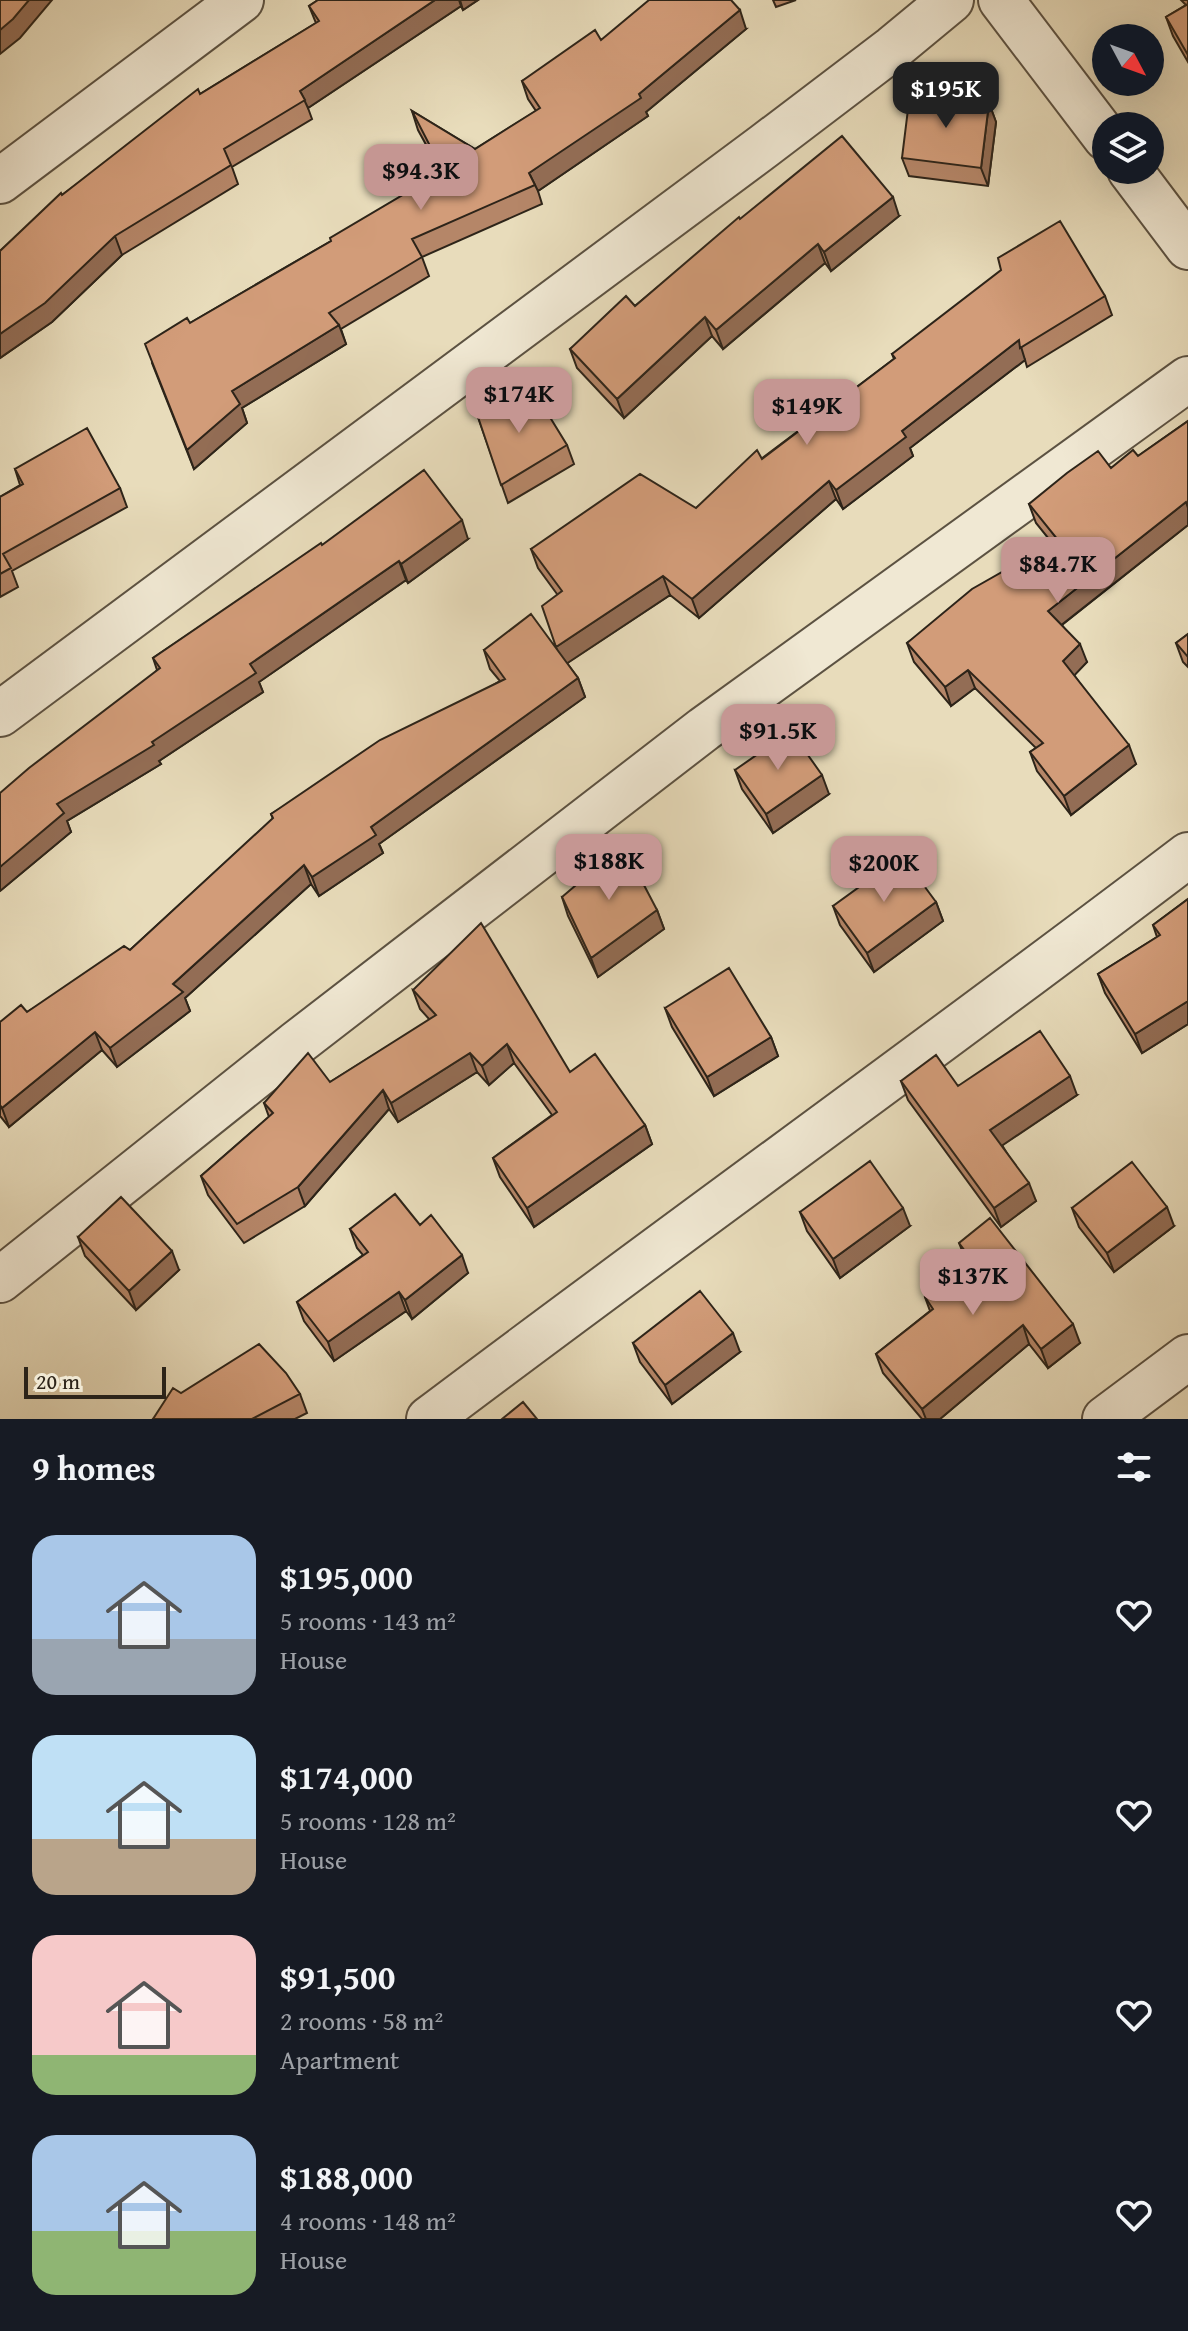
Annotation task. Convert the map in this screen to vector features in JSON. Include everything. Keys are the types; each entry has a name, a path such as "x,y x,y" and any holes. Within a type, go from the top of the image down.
{"street":[{"path":"0,181 241,0"},
{"path":"0,714 764,146 951,0"},
{"path":"1001,0 1092,120"},
{"path":"1141,184 1188,247"},
{"path":"0,1280 309,1033 704,729 1188,379"},
{"path":"429,1419 1188,855"},
{"path":"1105,1419 1188,1357"}],"building":[{"path":"0,0 29,0 0,30"},
{"path":"318,0 435,0 300,91 305,100 224,149 231,165 115,236 45,303 0,334 0,251 61,193 198,89 200,94 319,21 309,6"},
{"path":"649,0 731,0 740,10 639,94 641,98 529,173 535,185 412,239 422,257 329,313 339,325 232,391 240,404 187,450 145,344 187,318 190,323 443,171 412,111 475,149 540,108 522,81 595,30 601,40"},
{"path":"1188,4 1188,55 1166,17"},
{"path":"910,93 989,103 981,168 902,158"},
{"path":"842,136 893,197 824,252 818,244 716,330 705,317 617,399 570,349 626,296 635,306 739,217"},
{"path":"1060,221 1105,296 1020,348 1019,340 902,431 906,437 836,490 829,481 692,599 663,576 556,647 542,606 562,591 531,549 640,474 696,508 757,450 762,459 895,358 892,354 1001,270 998,258"},
{"path":"532,388 567,445 501,485 477,414"},
{"path":"1188,421 1188,505 1186,502 1048,611 1080,644 1063,661 1129,745 1064,796 1030,752 1043,743 968,670 945,687 907,643 972,589 1058,540 1029,504 1067,473 1098,451 1111,468 1133,450 1138,456"},
{"path":"87,428 120,488 3,554 11,568 0,574 0,497 23,484 15,469"},
{"path":"424,470 462,520 250,664 256,673 152,742 154,745 57,804 64,813 0,867 0,793 160,668 153,658 322,545"},
{"path":"531,614 578,678 371,827 376,835 312,877 304,865 173,984 183,992 110,1048 95,1032 2,1108 0,1022 21,1005 27,1012 124,946 130,950 273,818 271,814 380,740 505,679 484,650"},
{"path":"1188,634 1188,657 1176,643"},
{"path":"791,731 822,775 766,814 735,770"},
{"path":"623,845 657,910 591,958 562,897"},
{"path":"902,856 936,902 867,953 833,906"},
{"path":"1188,899 1188,1001 1135,1034 1098,974 1160,935 1153,925"},
{"path":"481,923 570,1072 595,1054 645,1125 527,1208 493,1158 557,1112 507,1044 482,1066 470,1053 391,1103 383,1090 298,1187 237,1224 201,1176 273,1113 264,1103 308,1053 330,1082 436,1015 413,990"},
{"path":"729,968 771,1037 707,1077 665,1008"},
{"path":"1040,1031 1070,1076 990,1130 1029,1183 994,1208 901,1081 936,1055 958,1086"},
{"path":"870,1161 903,1208 833,1259 800,1212"},
{"path":"1132,1162 1167,1207 1107,1253 1072,1208"},
{"path":"395,1194 420,1225 431,1215 462,1255 405,1300 399,1292 328,1342 297,1302 368,1252 350,1229"},
{"path":"121,1197 172,1251 129,1291 78,1237"},
{"path":"990,1218 1073,1324 1041,1349 1023,1325 922,1409 876,1354 933,1309 925,1297 971,1259 959,1243"},
{"path":"700,1291 733,1333 665,1385 633,1343"},
{"path":"259,1344 286,1373 300,1394 252,1419 153,1419 173,1388 181,1393"},
{"path":"523,1402 537,1419 502,1419"}]}
